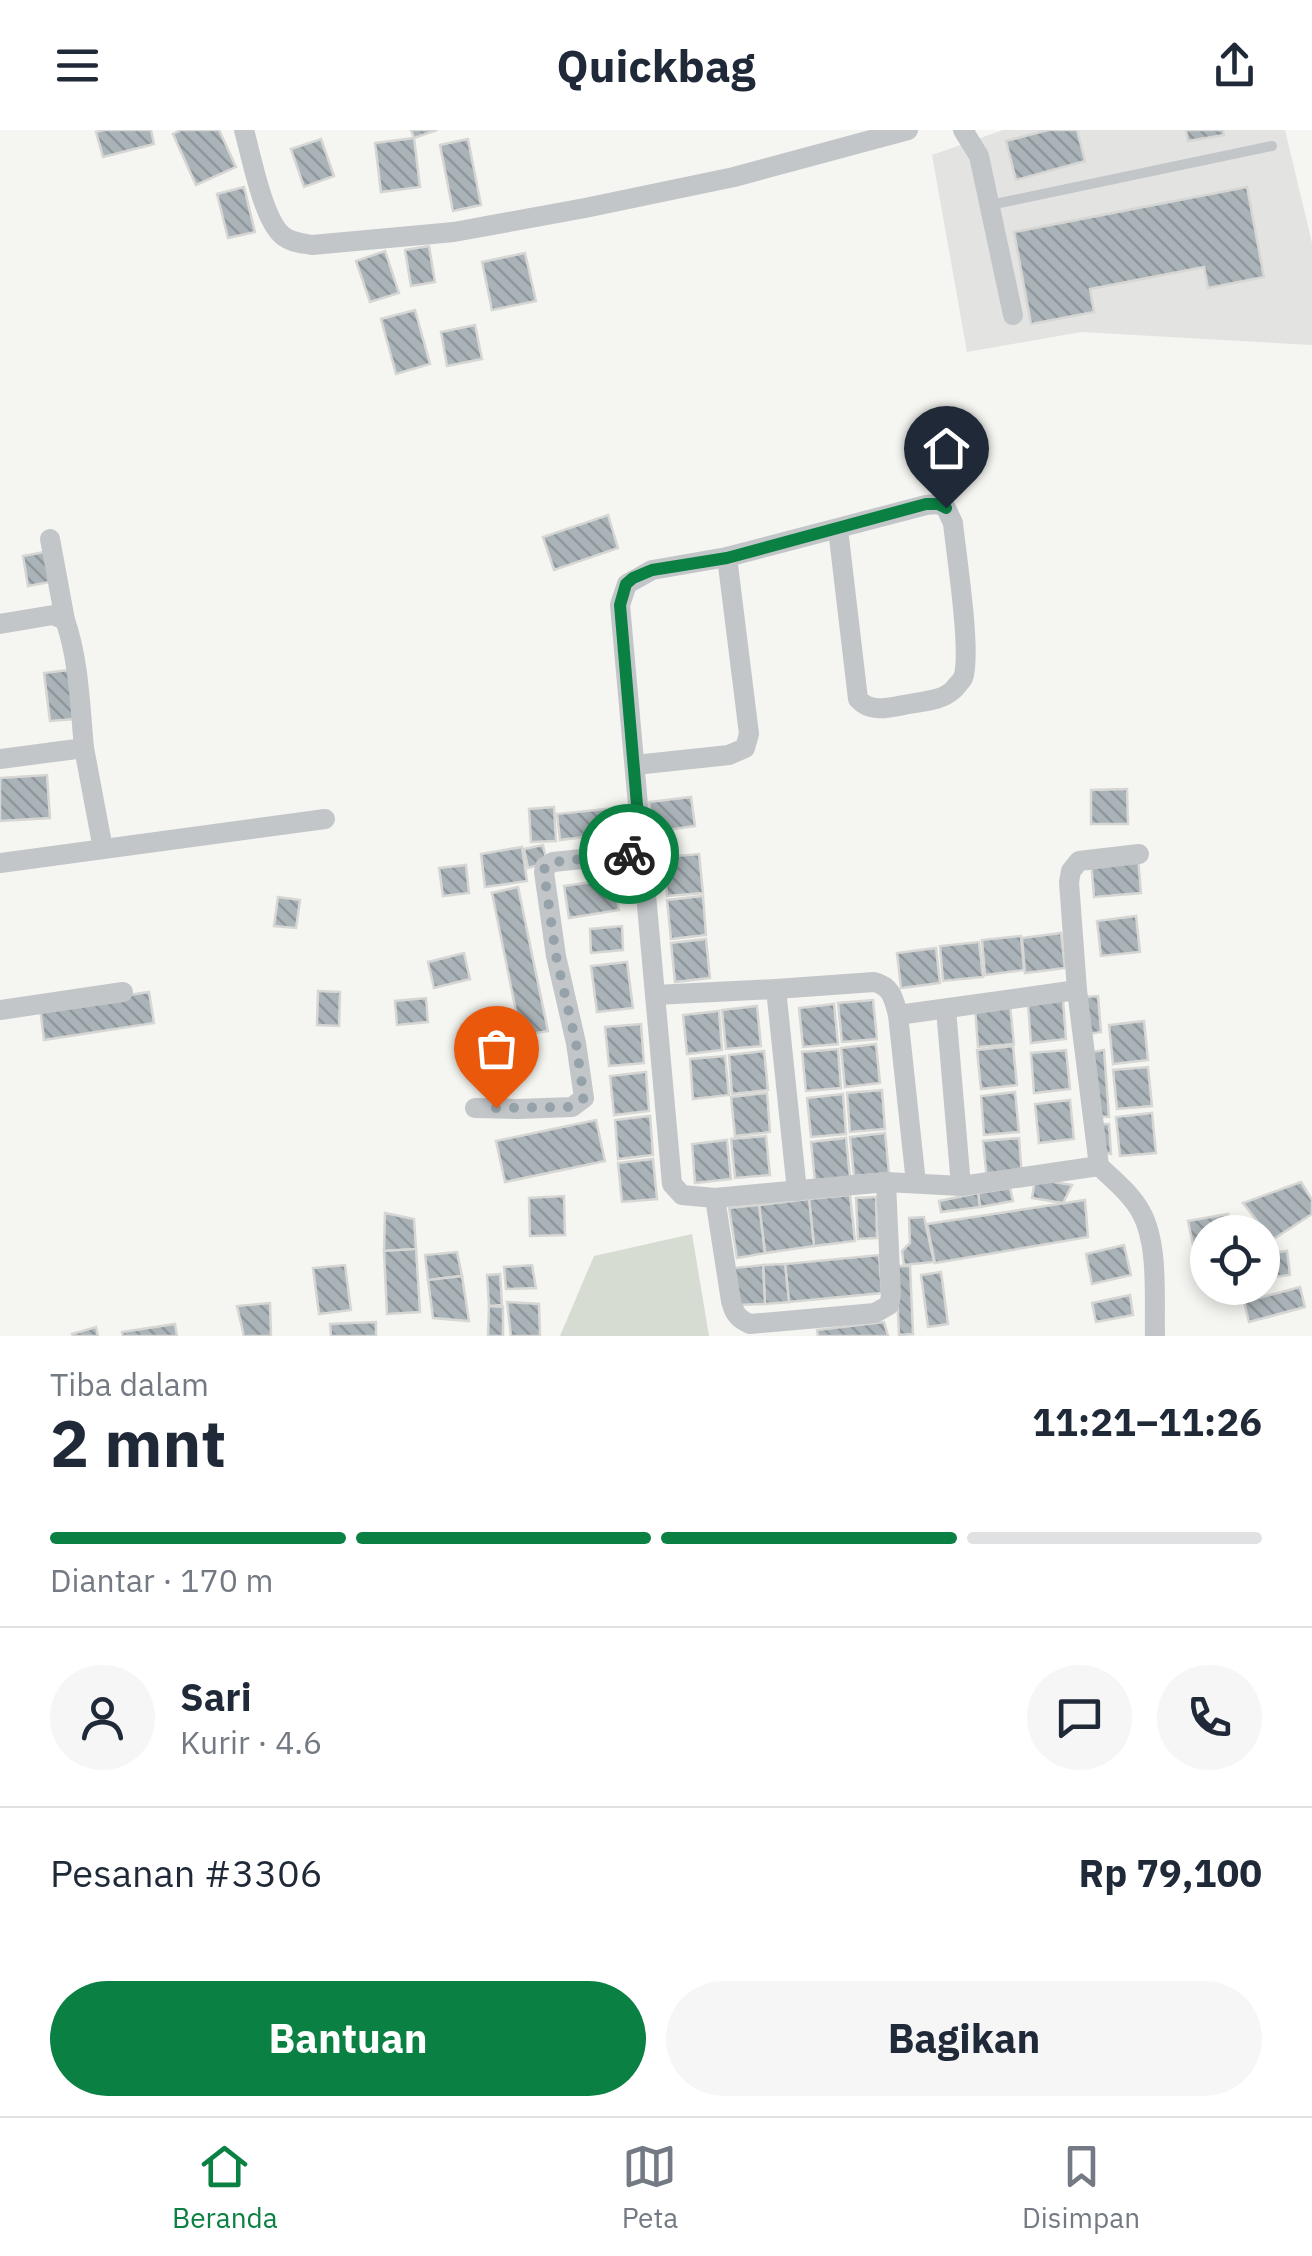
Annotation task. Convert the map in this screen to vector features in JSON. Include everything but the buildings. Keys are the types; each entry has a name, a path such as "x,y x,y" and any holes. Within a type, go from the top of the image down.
{"street":[{"path":"244,130 272,221 280,234 293,242 312,245 454,232 586,208 734,177 908,130"},
{"path":"963,130 979,156 1013,315"},
{"path":"838,529 858,699 871,708 887,708 942,698 962,678 965,644 953,523 946,508 938,504 926,504 727,558 652,570 633,578 623,590 620,605 672,1184 682,1196 715,1198 886,1182 961,1186 1099,1166"},
{"path":"50,538 70,633 102,850"},
{"path":"635,764 729,755 745,748 748,734 727,558"},
{"path":"0,624 53,615 65,620"},
{"path":"0,758 84,748"},
{"path":"0,863 324,819"},
{"path":"475,1108 572,1107 584,1098 553,937 545,866 564,860 641,852"},
{"path":"1138,854 1079,861 1071,871 1070,903 1099,1166 1143,1214 1152,1243 1155,1336"},
{"path":"656,995 880,983 890,992 898,1015 916,1183"},
{"path":"776,989 797,1191"},
{"path":"898,1015 1077,990"},
{"path":"0,1010 124,992"},
{"path":"946,1009 961,1186"},
{"path":"715,1198 730,1300 741,1320 750,1324 875,1313 889,1305 891,1296 886,1182"}],"lane":[{"path":"990,204 1272,146"}],"shaded area":[{"path":"1003,130 1285,130 1312,243 1312,345 1081,332 967,352 932,155"},
{"path":"692,1234 709,1336 560,1336 594,1256"}],"way so far":[{"path":"496,1108 572,1107 584,1098 556,956 545,866 629,854"}],"route":[{"path":"629,854 641,852 620,605 626,584 652,570 727,558 926,504 946,508"}]}
